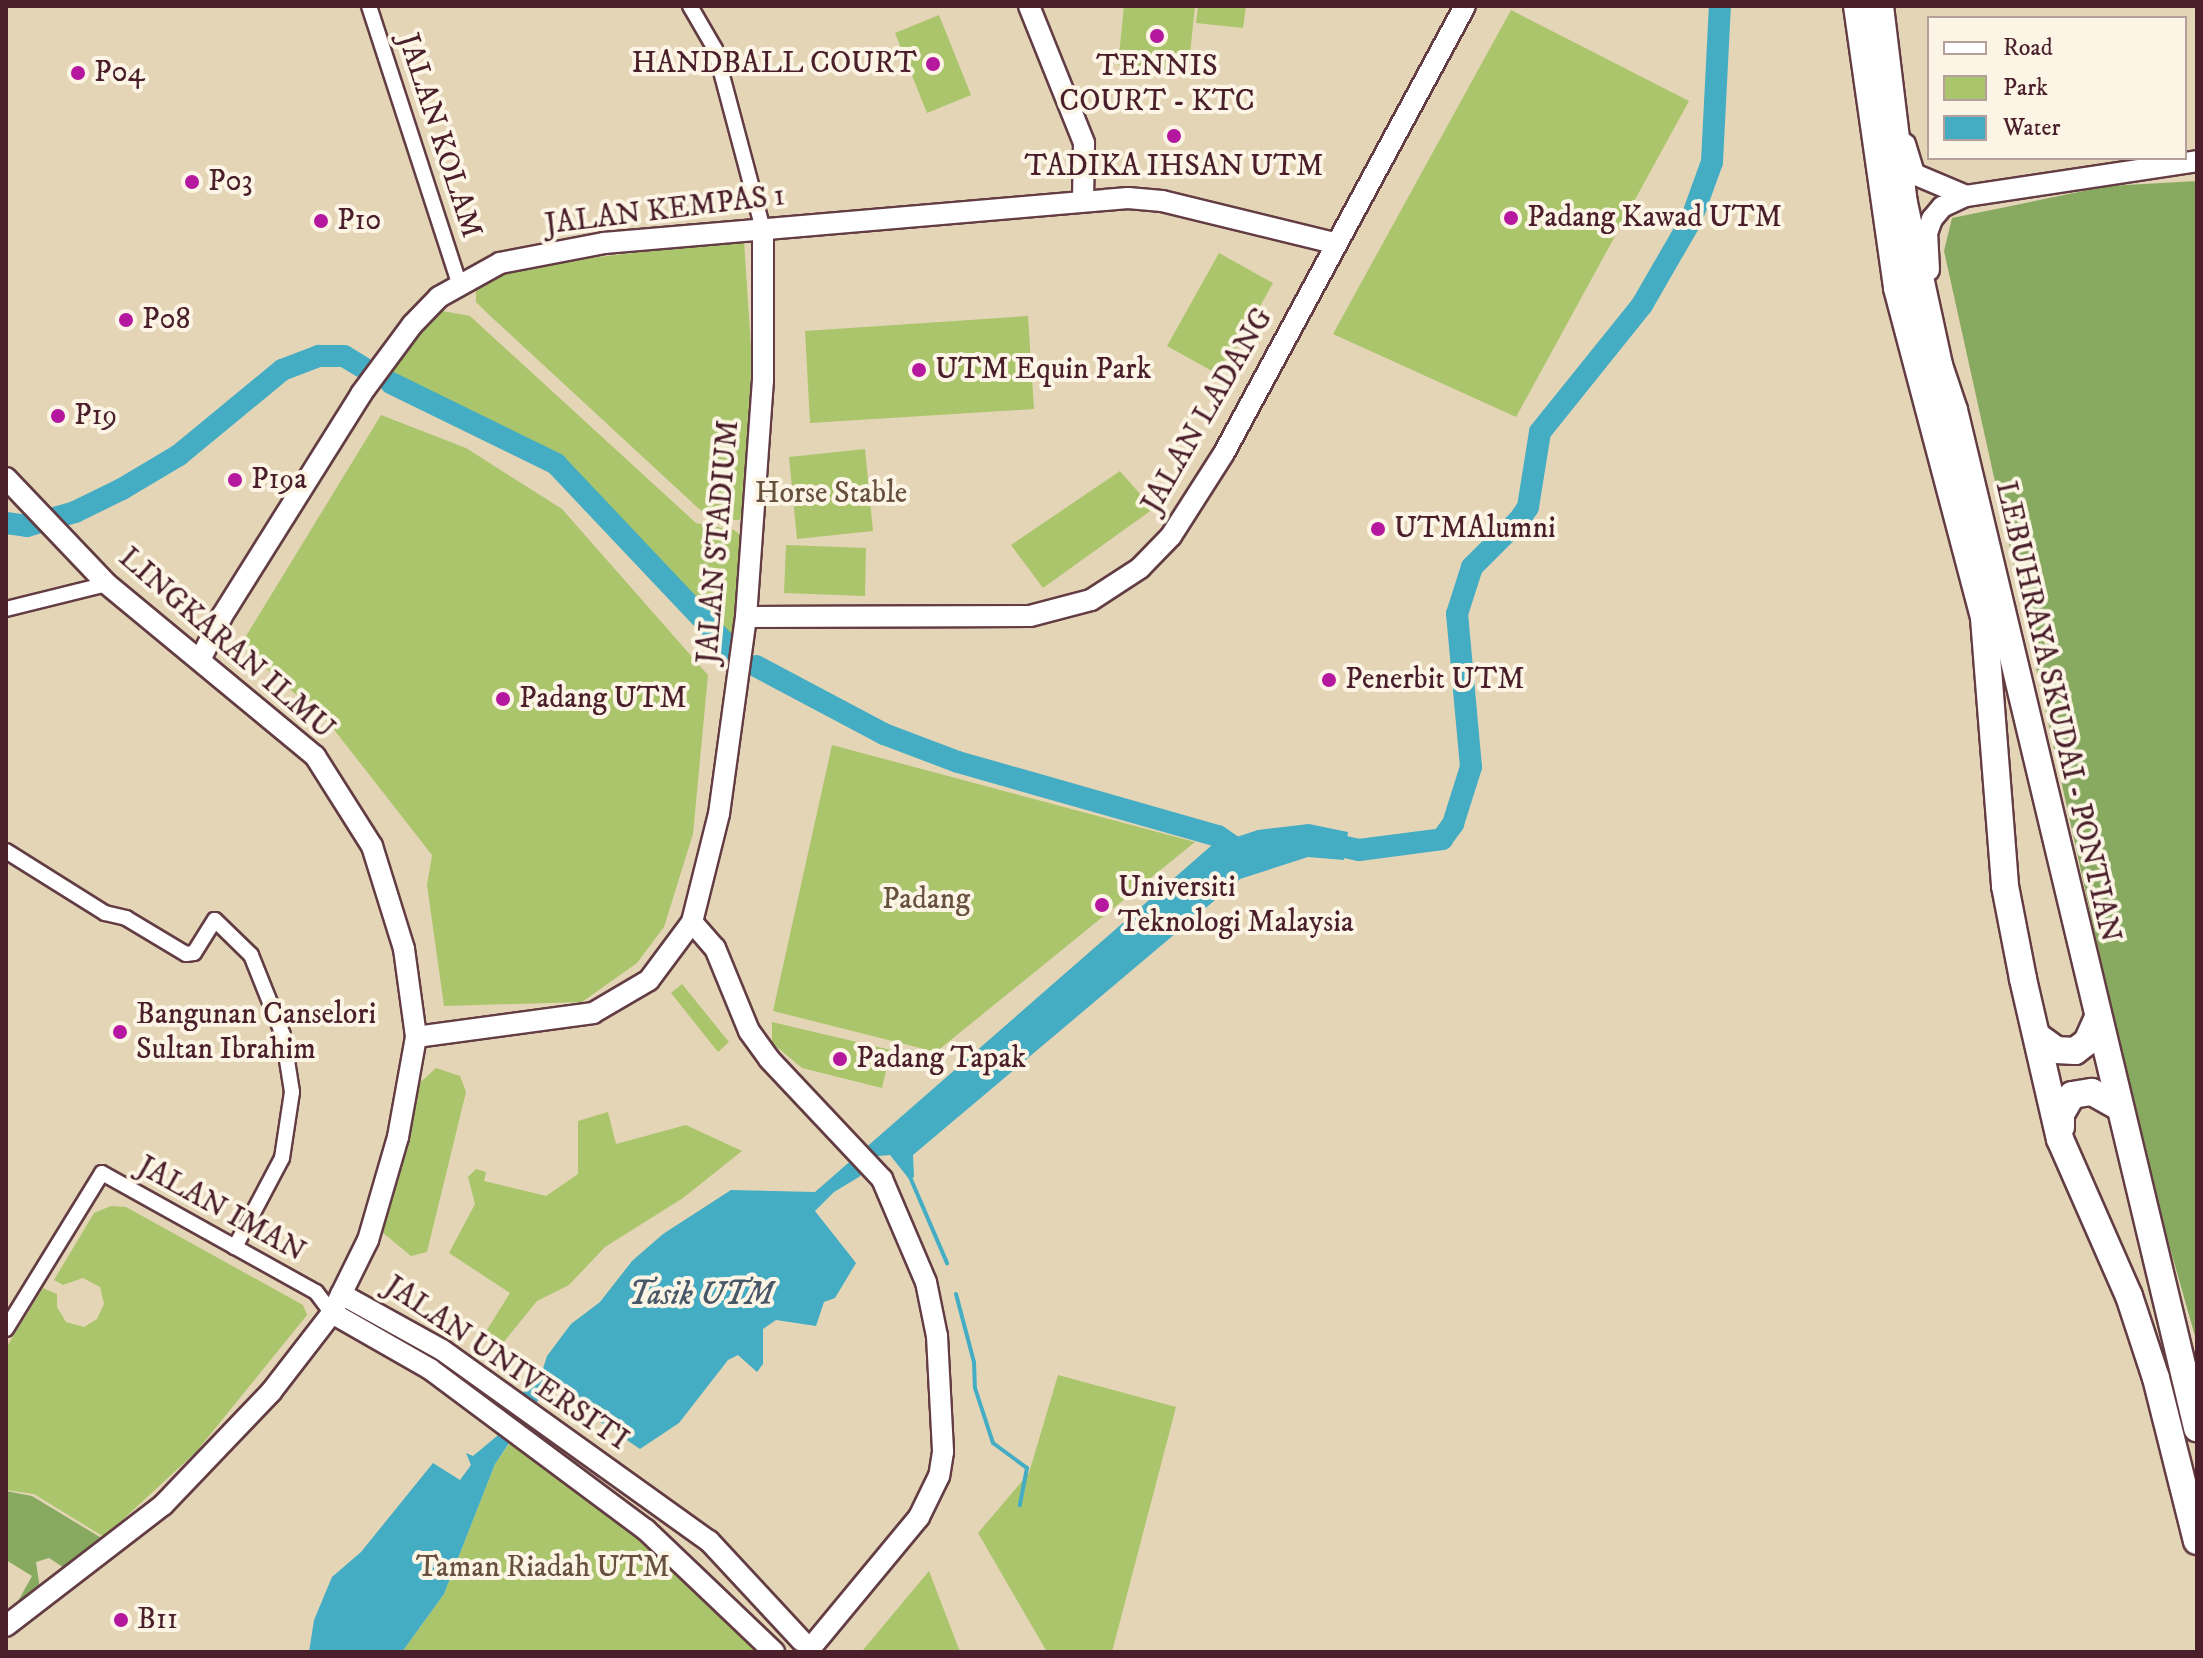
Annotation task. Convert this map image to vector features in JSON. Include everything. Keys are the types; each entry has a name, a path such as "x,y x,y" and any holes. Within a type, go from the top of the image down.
{"highway":[{"path":"1844,6 1872,199 1897,288"},
{"name":"LEBUHRAYA SKUDAI - PONTIAN","path":"1857,6 1897,288 1984,618 2005,886 2037,1036 2060,1139 2129,1296 2156,1378 2197,1541"},
{"name":"LEBUHRAYA SKUDAI - PONTIAN","path":"1880,6 1904,203 1939,365 1954,410 2097,1020 2197,1428"},
{"path":"2037,1036 2056,1050 2075,1051 2087,1042 2097,1020"},
{"path":"2060,1139 2061,1114 2072,1095 2092,1092 2119,1107"}],"street":[{"name":"JALAN KOLAM","path":"369,6 459,283"},
{"path":"690,6 715,49 763,230"},
{"path":"1029,6 1084,143 1083,200"},
{"name":"JALAN LADANG","path":"746,617 1030,616 1091,600 1140,568 1171,536 1224,453 1334,243 1465,6"},
{"path":"1884,42 1914,174 1966,196"},
{"path":"1954,410 1927,233 1942,207 1966,196 2197,161"},
{"name":"JALAN KEMPAS 1","path":"201,658 361,394 412,325 459,283 500,263 604,243 1083,200 1162,201 1334,243"},
{"name":"JALAN STADIUM","path":"416,1037 593,1013 649,980 692,922 719,814 746,617 763,380 763,230"},
{"name":"LINGKARAN ILMU","path":"6,478 107,584 201,658 315,756 372,846 404,949 416,1037 394,1152 368,1240 332,1313 271,1392 163,1505 6,1626"},
{"path":"6,609 107,584"},
{"path":"6,851 105,913 126,918 186,954 194,953 215,920 251,955 283,1035 292,1092 282,1158 235,1247"},
{"path":"698,901 710,919 715,948 749,1031 769,1059 854,1145 882,1179 921,1268 937,1336 943,1452 939,1476 919,1517 804,1648"},
{"path":"692,922 715,948"},
{"name":"JALAN IMAN","path":"6,1329 102,1173 316,1292"},
{"name":"JALAN UNIVERSITI","path":"316,1292 341,1294 442,1350 709,1541 804,1648"},
{"name":"JALAN UNIVERSITI","path":"316,1292 332,1313 430,1369 522,1435 685,1563 774,1652"}],"shaded area":[{"name":"Universiti Teknologi Malaysia","path":"6,6 2197,6 2197,1652 6,1652"}],"green space":[{"name":"TENNIS COURT - KTC","path":"1124,6 1195,6 1188,73 1118,65"},
{"path":"1198,6 1246,6 1243,28 1196,23"},
{"name":"Padang Kawad UTM","path":"1511,10 1689,101 1516,417 1333,334"},
{"name":"HANDBALL COURT","path":"939,15 971,95 927,113 895,33"},
{"path":"2197,181 2197,1343 2145,1160 1944,251 1952,218 2108,186"},
{"path":"744,240 754,394 748,513 739,520 710,519 486,312 476,302 476,287 513,267"},
{"path":"1219,253 1273,283 1221,376 1167,346"},
{"path":"437,310 470,316 696,523 734,530 743,537 737,649 558,458 394,380 390,370"},
{"name":"UTM Equin Park","path":"1028,316 1034,409 810,423 805,331"},
{"name":"Padang UTM","path":"381,415 466,448 562,509 708,675 693,834 664,927 637,963 582,1002 444,1006 427,885 432,855 328,722 240,646"},
{"name":"Horse Stable","path":"865,449 873,531 797,539 789,457"},
{"name":"UTM Equin Park","path":"1120,471 1153,509 1043,588 1011,545"},
{"path":"786,545 866,548 865,596 784,593"},
{"name":"Padang","path":"832,745 1195,842 936,1052 773,1011"},
{"path":"682,984 729,1042 718,1052 671,993"},
{"name":"Padang Tapak","path":"772,1022 891,1050 882,1088 802,1068 772,1043"},
{"path":"436,1068 460,1076 466,1092 427,1252 411,1256 377,1228 407,1151 413,1089"},
{"path":"608,1112 616,1144 686,1125 742,1151 683,1198 605,1247 569,1285 537,1301 494,1354 485,1349 493,1337 485,1333 510,1293 449,1253 475,1204 468,1177 476,1169 486,1172 484,1181 546,1196 578,1174 578,1121"},
{"path":"111,1206 126,1207 303,1305 307,1315 196,1452 104,1537 34,1494 6,1490 6,1348 43,1288 57,1294 57,1307 66,1322 84,1327 97,1319 104,1304 100,1287 83,1278 63,1285 54,1280 94,1213"},
{"path":"1058,1375 1176,1407 1112,1652 1047,1652 978,1533 1029,1473"},
{"name":"Taman Riadah UTM","path":"512,1440 624,1527 768,1652 402,1652 444,1594 495,1464"},
{"path":"6,1491 32,1496 103,1539 66,1569 49,1558 36,1562 40,1589 17,1603 32,1576 6,1560"},
{"path":"929,1571 960,1652 864,1652 863,1650"}],"water":[{"name":"Tasik UTM","path":"1309,824 1348,832 1344,860 1308,857 1240,879 913,1155 914,1177 909,1179 890,1155 878,1156 859,1177 834,1192 815,1211 856,1263 835,1298 824,1302 816,1326 776,1320 763,1329 763,1364 757,1372 738,1355 728,1360 679,1423 640,1449 578,1407 567,1392 551,1391 545,1400 539,1399 495,1464 444,1594 402,1652 309,1652 314,1620 332,1577 361,1552 433,1463 460,1480 471,1465 466,1453 473,1456 497,1436 524,1391 539,1381 547,1356 571,1324 600,1302 632,1261 663,1234 731,1190 815,1192 1212,845 1258,830"}],"waterway":[{"path":"1318,841 1359,850 1442,839 1453,824 1471,767 1457,614 1472,567 1528,507 1540,432 1642,305 1691,220 1712,162 1720,6"},
{"path":"6,523 27,526 75,512 122,489 179,455 282,370 319,356 344,356 362,367"},
{"path":"391,383 556,464 732,650"},
{"path":"756,666 884,734 958,762 1218,836 1242,853 1249,852"},
{"path":"910,1177 947,1263"},
{"path":"956,1294 974,1362 975,1388 993,1443 1027,1468 1020,1505"}],"place":[{"name":"TENNIS COURT - KTC","path":"1157,36"},
{"name":"HANDBALL COURT","path":"933,64"},
{"name":"P04","path":"78,73"},
{"name":"TADIKA IHSAN UTM","path":"1174,136"},
{"name":"P03","path":"192,182"},
{"name":"Padang Kawad UTM","path":"1511,218"},
{"name":"P10","path":"321,221"},
{"name":"P08","path":"126,320"},
{"name":"UTM Equin Park","path":"919,370"},
{"name":"P19","path":"58,416"},
{"name":"P19a","path":"235,480"},
{"name":"UTMAlumni","path":"1378,529"},
{"name":"Penerbit UTM","path":"1329,680"},
{"name":"Padang UTM","path":"503,699"},
{"name":"Universiti Teknologi Malaysia","path":"1102,905"},
{"name":"Bangunan Canselori Sultan Ibrahim","path":"120,1032"},
{"name":"Padang Tapak","path":"840,1059"},
{"name":"B11","path":"121,1620"}]}
